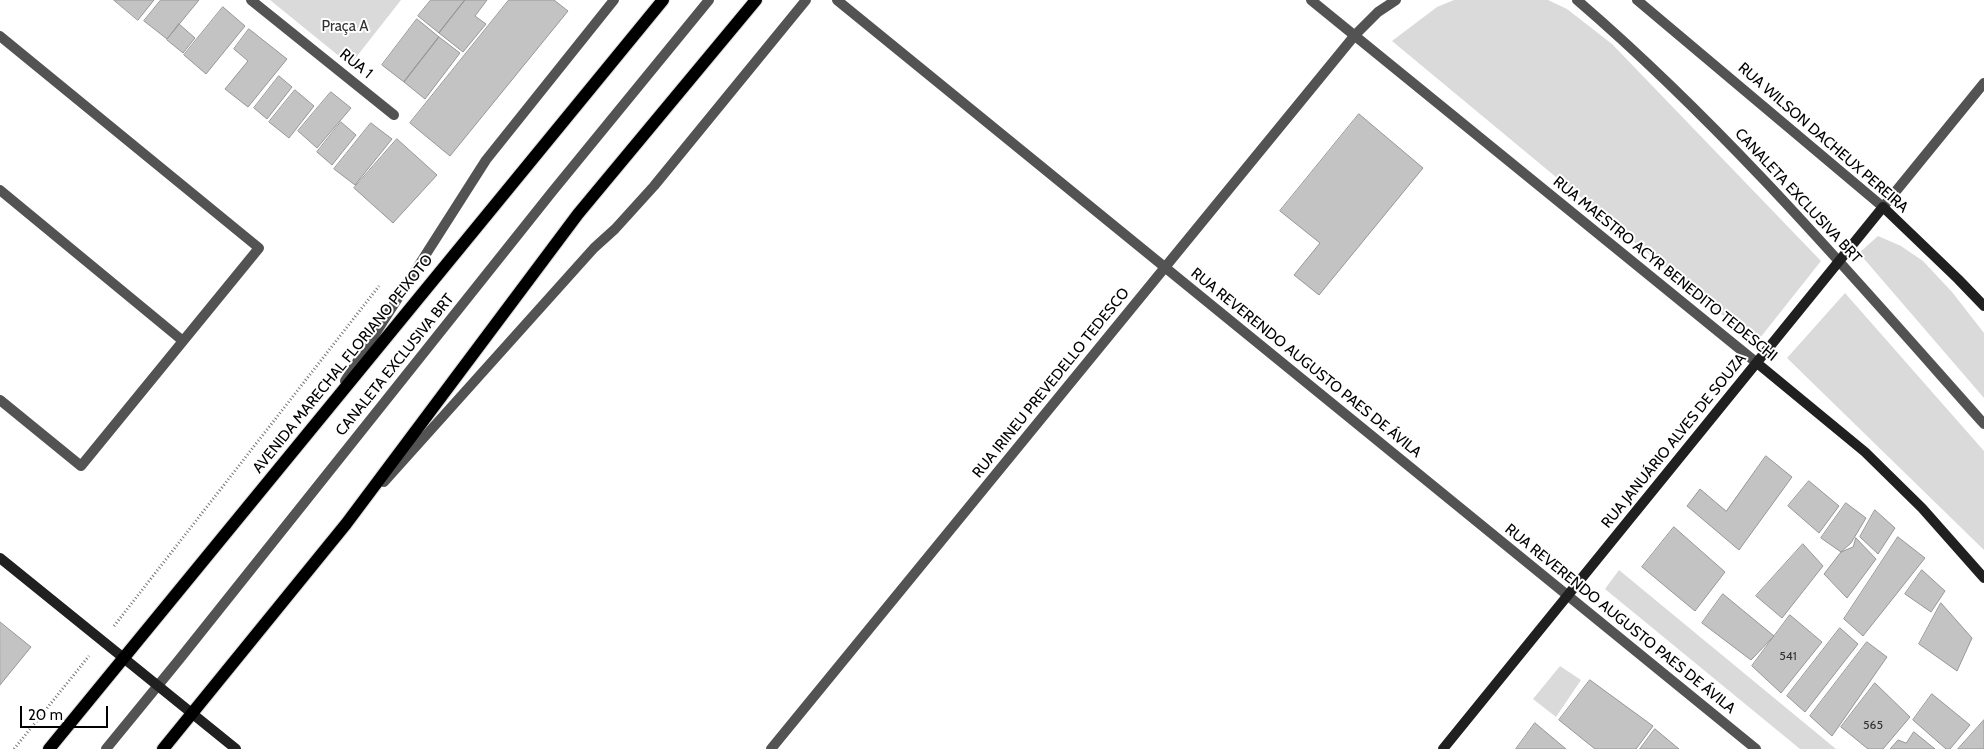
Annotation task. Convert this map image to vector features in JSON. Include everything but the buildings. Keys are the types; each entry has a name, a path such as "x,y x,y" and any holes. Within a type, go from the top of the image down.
{"main road":[{"name":"AVENIDA MARECHAL FLORIANO PEIXOTO","path":"49,749 664,0"},
{"path":"163,749 346,524 578,214 756,0"},
{"name":"RUA JANUÁRIO ALVES DE SOUZA","path":"1443,749 1883,207"},
{"name":"RUA WILSON DACHEUX PEREIRA","path":"1883,207 1984,306"},
{"name":"RUA MAESTRO ACYR BENEDITO TEDESCHI","path":"1756,363 1865,452 1922,508 1984,578"},
{"path":"0,558 236,749"}],"street":[{"name":"RUA 1","path":"251,0 394,115"},
{"path":"326,410 486,160 614,0"},
{"name":"CANALETA EXCLUSIVA BRT","path":"106,749 552,192 709,0"},
{"path":"346,524 594,248 615,229 654,186 806,0"},
{"name":"RUA REVERENDO AUGUSTO PAES DE ÁVILA","path":"837,0 1756,749"},
{"name":"RUA MAESTRO ACYR BENEDITO TEDESCHI","path":"1311,0 1756,363"},
{"path":"1355,36 1378,12 1396,0"},
{"name":"CANALETA EXCLUSIVA BRT","path":"1577,0 1649,64 1706,120 1839,262 1984,424"},
{"name":"RUA WILSON DACHEUX PEREIRA","path":"1637,0 1883,207"},
{"path":"0,36 259,248 81,466 0,400"},
{"name":"RUA IRINEU PREVEDELLO TEDESCO","path":"770,749 1355,36"},
{"name":"RUA JANUÁRIO ALVES DE SOUZA","path":"1883,207 1984,83"},
{"path":"0,190 183,341"}],"path":[{"path":"122,615 383,281"},
{"path":"14,749 65,687"}],"green space":[{"name":"Praça A","path":"270,0 401,0 350,65"},
{"path":"1454,0 1548,0 1567,9 1612,44 1821,261 1756,343 1392,41 1437,7"},
{"path":"1878,236 1901,246 1923,261 1952,292 1984,333 1984,398 1859,253"},
{"path":"1845,293 1984,451 1984,550 1787,358"},
{"path":"1619,570 1836,749 1800,749 1605,589"},
{"path":"1560,666 1581,680 1556,717 1533,699"}]}
